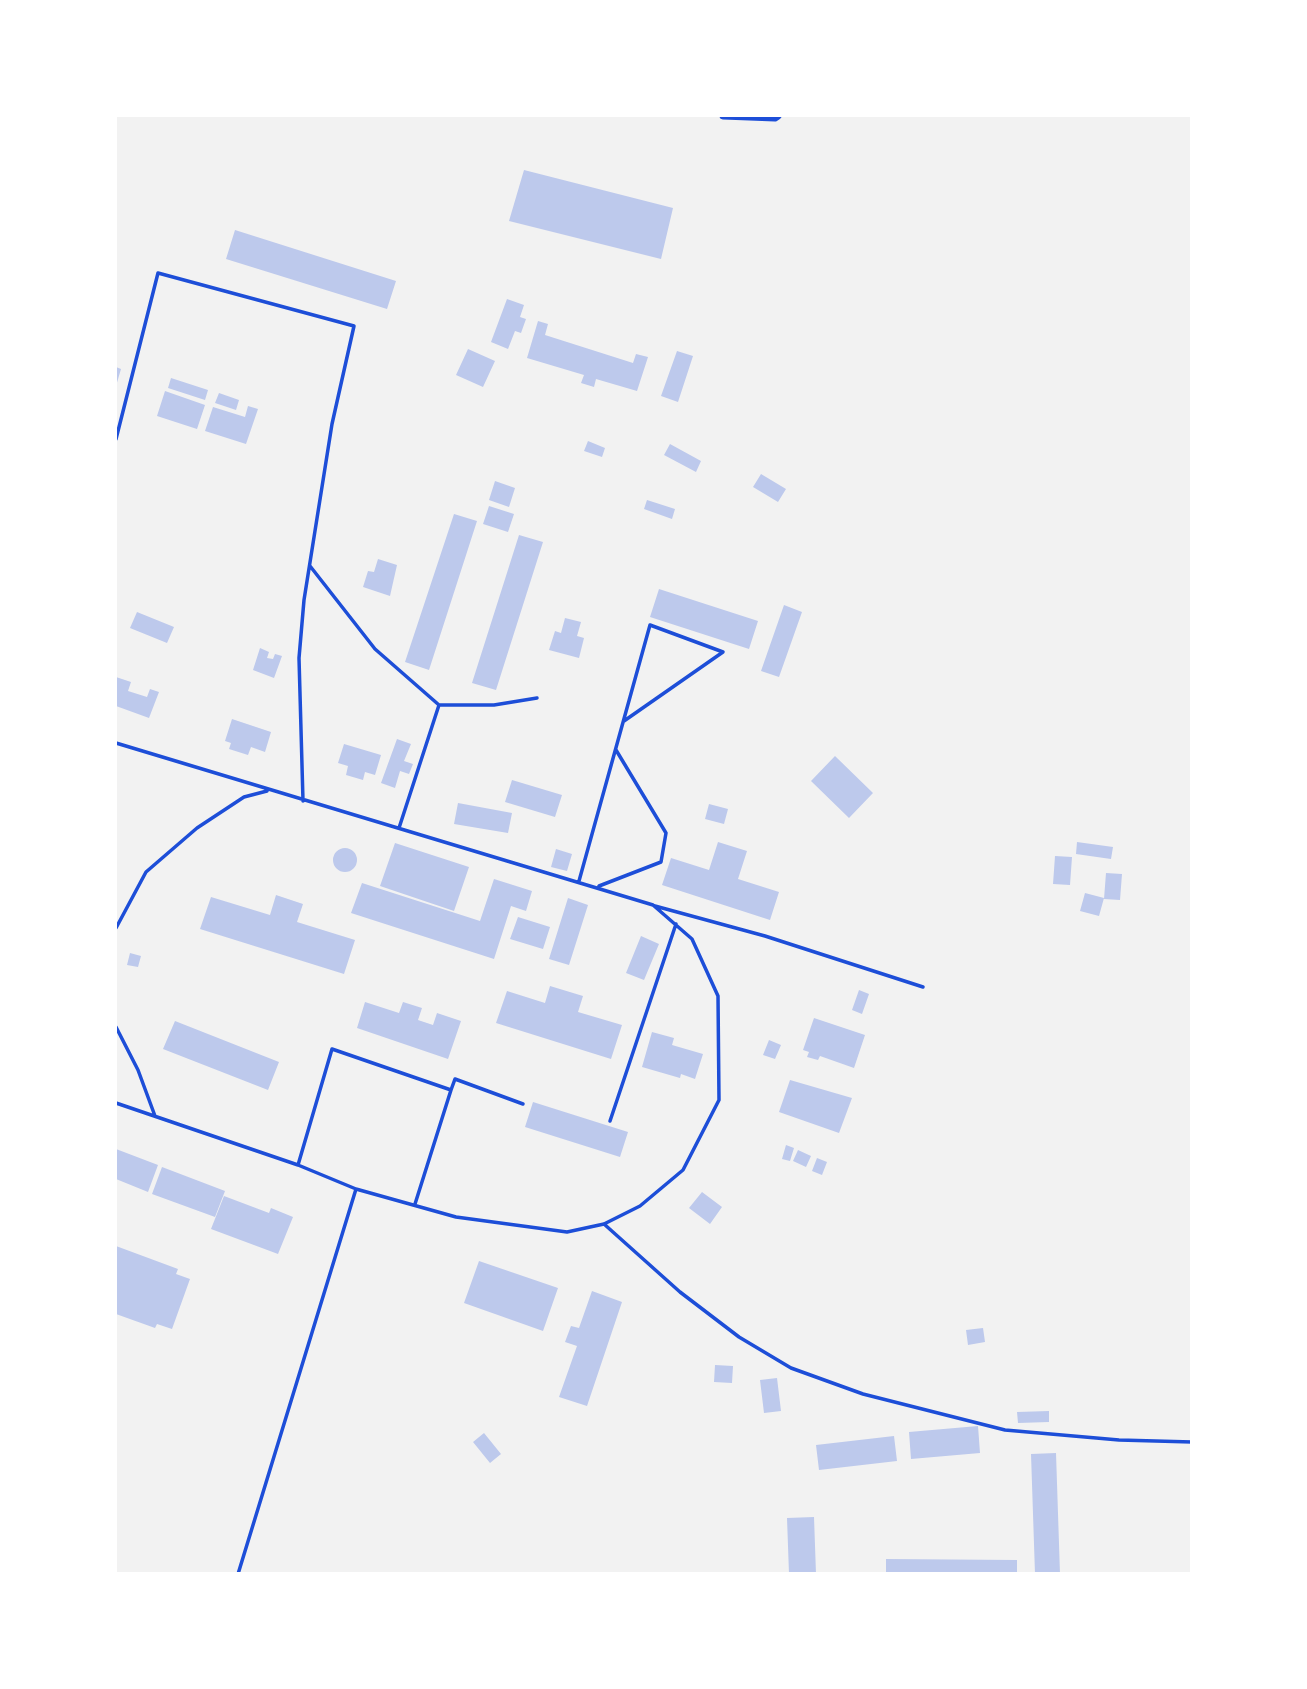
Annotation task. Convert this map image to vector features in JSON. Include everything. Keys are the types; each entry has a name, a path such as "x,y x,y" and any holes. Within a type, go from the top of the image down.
{"street":[{"path":"723,116 778,116"}],"lane":[{"path":"116,439 158,272 354,326 332,424 309,564 299,658 303,801"},
{"path":"309,564 375,649 439,705 494,705 537,698"},
{"path":"579,881 650,625 723,652 624,721"},
{"path":"399,828 439,705"},
{"path":"116,743 303,801 765,936 923,987"},
{"path":"597,886 661,862 666,833 616,750"},
{"path":"116,928 146,872 197,828 244,797 270,791"},
{"path":"116,1103 298,1165 356,1189 457,1217 567,1232 604,1224 640,1206 683,1170 719,1100 718,996 692,939 653,905"},
{"path":"610,1121 676,925"},
{"path":"116,1027 138,1070 155,1116"},
{"path":"298,1165 332,1049 451,1090"},
{"path":"415,1204 455,1079 523,1104"},
{"path":"238,1573 356,1189"},
{"path":"604,1224 680,1292 729,1329 791,1368 863,1394 1005,1430 1119,1440 1192,1442"}],"building":[{"path":"524,170 673,208 661,259 509,221"},
{"path":"235,230 396,281 387,309 226,259"},
{"path":"507,299 524,305 520,317 526,319 521,333 515,331 508,349 491,342"},
{"path":"538,321 548,324 545,335 633,363 636,354 648,357 637,391 596,379 594,387 581,383 584,375 527,358"},
{"path":"468,349 495,361 483,387 456,375"},
{"path":"677,351 693,356 678,402 661,396"},
{"path":"116,367 121,369 116,386"},
{"path":"171,378 208,390 205,400 168,388"},
{"path":"165,391 205,405 197,429 157,416"},
{"path":"219,393 239,400 236,410 215,403"},
{"path":"248,406 258,409 246,444 205,431 213,407 245,417"},
{"path":"588,441 605,448 602,457 584,451"},
{"path":"670,444 701,461 696,472 664,455"},
{"path":"761,474 786,489 778,502 753,487"},
{"path":"495,481 515,488 509,507 489,500"},
{"path":"647,500 675,509 672,519 644,509"},
{"path":"489,506 514,514 508,532 483,524"},
{"path":"454,514 477,521 429,670 405,662"},
{"path":"519,535 543,542 496,690 472,683"},
{"path":"378,559 397,565 390,596 363,587 368,571 374,572"},
{"path":"659,589 758,621 749,649 650,617"},
{"path":"784,605 802,612 779,677 761,671"},
{"path":"137,612 174,627 167,643 130,628"},
{"path":"565,618 581,622 577,636 584,638 579,658 549,650 555,631 561,633"},
{"path":"260,648 269,652 267,658 273,659 275,654 282,656 274,678 253,670"},
{"path":"116,677 131,682 128,691 147,697 150,689 159,692 149,718 116,706"},
{"path":"232,719 271,732 265,752 251,747 248,755 229,749 231,743 225,741"},
{"path":"397,739 411,744 404,761 413,764 409,774 400,771 395,788 381,783"},
{"path":"344,744 381,755 375,775 365,772 363,780 346,775 348,766 338,763"},
{"path":"835,756 873,793 849,818 811,781"},
{"path":"512,780 562,795 555,817 505,802"},
{"path":"458,803 512,813 508,833 454,824"},
{"path":"709,804 728,809 724,824 705,819"},
{"path":"718,842 747,851 738,879 779,892 770,920 662,885 671,858 709,870"},
{"path":"1077,842 1113,847 1111,859 1076,854"},
{"path":"395,843 469,867 454,911 380,886"},
{"path":"345,848 356,855 357,860 350,871 345,872 334,865 333,860 340,849"},
{"path":"556,849 572,854 567,871 551,867"},
{"path":"1055,856 1072,857 1070,885 1053,884"},
{"path":"1106,873 1122,874 1120,900 1104,899"},
{"path":"494,879 532,891 526,911 511,906 494,959 351,913 362,883 480,921"},
{"path":"1085,893 1104,898 1099,916 1080,911"},
{"path":"276,895 303,904 297,922 355,940 344,974 200,929 211,897 270,915"},
{"path":"568,898 588,905 569,965 549,959"},
{"path":"518,917 550,927 543,949 510,939"},
{"path":"641,936 659,944 644,980 626,973"},
{"path":"130,953 141,956 138,967 127,965"},
{"path":"550,986 583,996 578,1012 622,1025 611,1059 496,1023 507,991 545,1003"},
{"path":"859,990 869,994 862,1014 852,1010"},
{"path":"365,1002 399,1013 403,1002 422,1008 418,1020 433,1025 437,1013 461,1021 448,1059 357,1028"},
{"path":"814,1018 865,1035 854,1068 820,1056 818,1060 807,1057 809,1052 803,1050"},
{"path":"175,1021 279,1062 268,1090 163,1049"},
{"path":"652,1032 674,1038 672,1045 703,1054 695,1079 681,1074 680,1078 642,1067"},
{"path":"769,1040 781,1045 775,1059 763,1055"},
{"path":"790,1080 852,1098 839,1133 779,1112"},
{"path":"533,1102 628,1132 620,1157 525,1127"},
{"path":"786,1145 794,1148 790,1161 782,1159"},
{"path":"116,1149 158,1165 148,1192 116,1179"},
{"path":"798,1150 811,1156 806,1167 793,1161"},
{"path":"817,1158 827,1162 822,1175 812,1171"},
{"path":"162,1167 225,1191 215,1217 152,1194"},
{"path":"702,1192 722,1207 710,1224 689,1208"},
{"path":"224,1196 269,1213 271,1208 293,1217 278,1254 211,1229"},
{"path":"116,1246 178,1269 176,1274 190,1279 172,1329 157,1324 155,1328 116,1314"},
{"path":"479,1261 558,1288 543,1331 464,1303"},
{"path":"592,1291 622,1302 587,1406 559,1397 577,1346 565,1342 571,1326 579,1328"},
{"path":"983,1328 985,1342 968,1345 966,1330"},
{"path":"715,1365 733,1366 732,1383 714,1382"},
{"path":"777,1378 781,1411 764,1413 760,1380"},
{"path":"1049,1411 1049,1422 1018,1423 1017,1412"},
{"path":"978,1426 980,1453 911,1459 909,1432"},
{"path":"484,1433 501,1454 490,1463 473,1442"},
{"path":"894,1436 897,1461 819,1470 816,1445"},
{"path":"1056,1453 1060,1574 1035,1574 1031,1454"},
{"path":"814,1517 816,1574 789,1574 787,1518"},
{"path":"886,1559 1017,1560 1017,1574 886,1574"}]}
